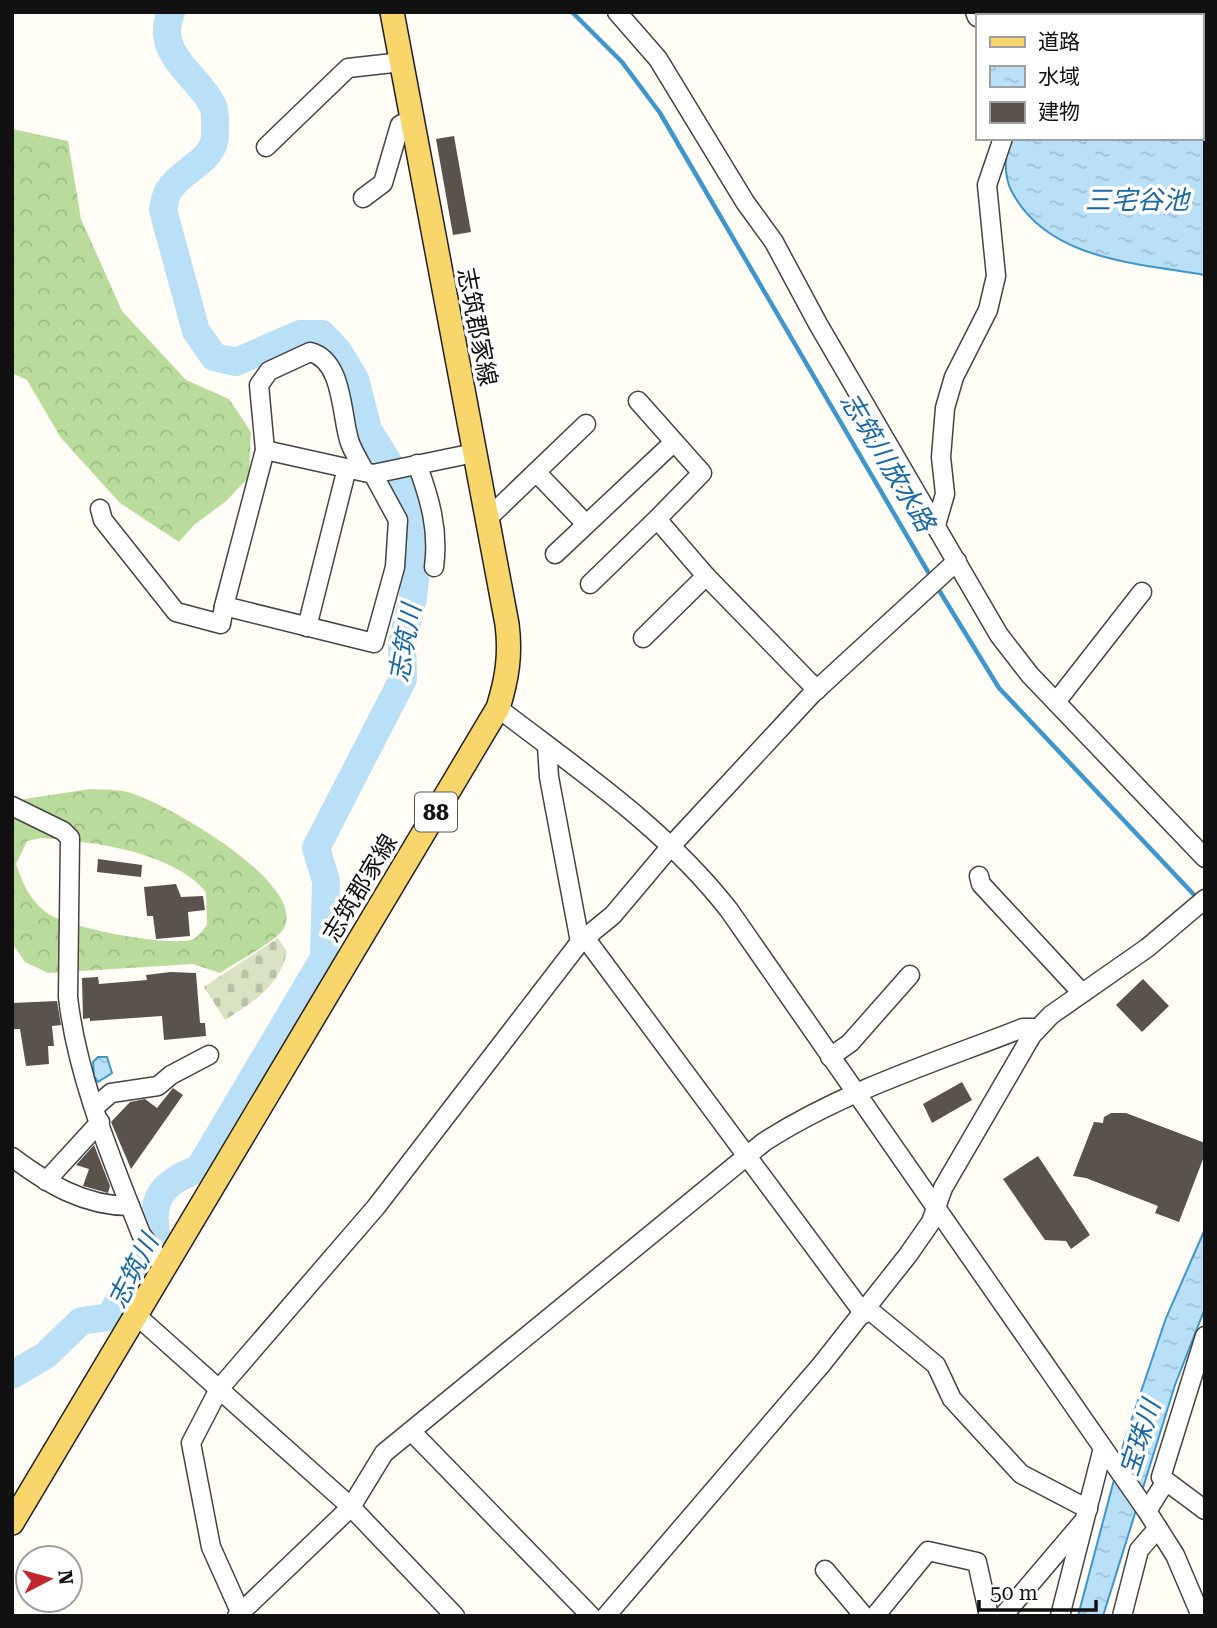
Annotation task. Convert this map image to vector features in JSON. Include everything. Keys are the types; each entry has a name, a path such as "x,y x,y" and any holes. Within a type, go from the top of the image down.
{"main road":[{"name":"志筑郡家線","path":"16,1508 136,1315 161,1262 498,708 509,670 510,652 392,12"}],"street":[{"path":"617,12 658,59 739,192 774,242 817,324 999,635 1056,702 1205,858"},
{"path":"266,147 348,68 402,62"},
{"path":"363,198 383,183 400,125 412,119"},
{"path":"936,525 945,494 941,457 945,408 954,377 988,310 996,276 987,185 1002,140"},
{"path":"100,509 103,520 176,612 221,624 223,606 265,450 259,385 269,372 310,352 316,354 339,382 350,443 374,473 398,520 395,567 374,643 223,606"},
{"path":"590,583 702,473 638,401"},
{"path":"486,519 586,424"},
{"path":"555,554 674,442"},
{"path":"265,450 374,473 474,453"},
{"path":"411,465 432,502 438,542 435,567"},
{"path":"307,627 347,468"},
{"path":"536,472 586,524"},
{"path":"657,519 706,576 817,690"},
{"path":"957,561 817,690 671,846 613,915 583,940 376,1207 219,1389 189,1448 211,1547 239,1615 351,1507 384,1453 746,1156 786,1128 856,1094 1023,1028 1038,1028"},
{"path":"643,638 706,576"},
{"path":"1056,702 1142,592"},
{"path":"498,708 632,810 671,846 729,910 1147,1511 1175,1555 1201,1616"},
{"path":"547,746 550,777 583,940 866,1312 936,1365 952,1399 1021,1474 1087,1514"},
{"path":"12,806 51,824 70,838 68,997 76,1046 141,1234 161,1262"},
{"path":"979,876 981,884 1082,993"},
{"path":"606,1616 866,1312 908,1255 937,1209 943,1188 1038,1028 1205,900"},
{"path":"830,1057 850,1043 910,975"},
{"path":"46,1181 111,1094 154,1088 174,1067 209,1055"},
{"path":"12,1157 46,1181 92,1202 130,1206"},
{"path":"136,1315 351,1507 455,1616"},
{"path":"1205,1336 1161,1477 1205,1510"},
{"path":"411,1431 592,1616"},
{"path":"1060,1616 1087,1514 1108,1455"},
{"path":"1147,1511 1166,1482"},
{"path":"1003,1616 1087,1514"},
{"path":"1122,1616 1139,1550 1158,1528"},
{"path":"875,1616 928,1552 976,1562 989,1616"},
{"path":"825,1570 864,1616"}],"green space":[{"path":"12,129 68,141 81,219 122,311 186,380 229,399 251,432 249,477 225,502 194,525 179,542 120,503 61,438 27,380 12,373"},
{"path":"90,789 123,791 145,798 200,828 257,870 277,892 286,913 282,931 220,973 193,964 48,973 25,962 12,943 12,801","holes":["41,838 129,851 173,867 191,878 206,892 207,925 191,940 160,940 95,930 47,913 27,891 16,864 27,841"]},
{"path":"278,938 287,952 278,975 255,1000 225,1020 204,987"}],"water":[{"name":"三宅谷池","path":"1205,12 1205,275 1095,254 1046,231 1027,213 1011,190 1006,164 1010,140 1203,140 1203,14 1050,14"},
{"path":"98,1057 107,1057 112,1073 98,1082 94,1076 93,1062"},
{"name":"宝珠川","path":"1205,1229 1205,1308 1175,1385 1103,1616 1078,1616 1124,1442 1166,1318"}],"building":[{"path":"454,136 471,232 453,235 436,139"},
{"path":"98,859 142,865 141,877 97,872"},
{"path":"176,884 181,897 203,896 205,910 188,912 190,936 156,939 153,916 147,916 144,887"},
{"path":"196,973 200,1023 205,1023 206,1036 164,1040 162,1016 90,1021 90,1018 83,1019 82,978 98,977 99,984 147,980 146,975"},
{"path":"1143,979 1169,1006 1142,1032 1116,1005"},
{"path":"57,1001 61,1025 52,1026 54,1046 48,1046 49,1064 26,1066 20,1029 14,1029 12,1003"},
{"path":"962,1082 972,1100 932,1123 923,1104"},
{"path":"173,1088 183,1095 131,1169 111,1122 130,1102 145,1099 157,1108"},
{"path":"1111,1113 1126,1113 1205,1143 1205,1154 1179,1222 1155,1213 1158,1206 1086,1178 1073,1176 1094,1122 1103,1123 1104,1117"},
{"path":"94,1145 110,1186 108,1193 83,1186 89,1169 76,1165"},
{"path":"1038,1156 1090,1235 1071,1249 1066,1241 1045,1240 1003,1179"}],"waterway":[{"name":"志筑川","path":"12,1375 46,1355 81,1321 110,1317 156,1233 155,1209 162,1192 177,1179 199,1169 324,958 326,881 316,848 403,679 402,643 413,598 420,517 368,430 355,379 338,351 322,334 300,334 236,362 214,357 196,331 163,210 169,190 210,151 214,143 215,116 213,106 206,95 173,52 167,27 171,12"},
{"name":"志筑川放水路","path":"572,12 622,62 660,113 931,577"},
{"name":"志筑川放水路","path":"937,587 999,688 1198,899"}]}
